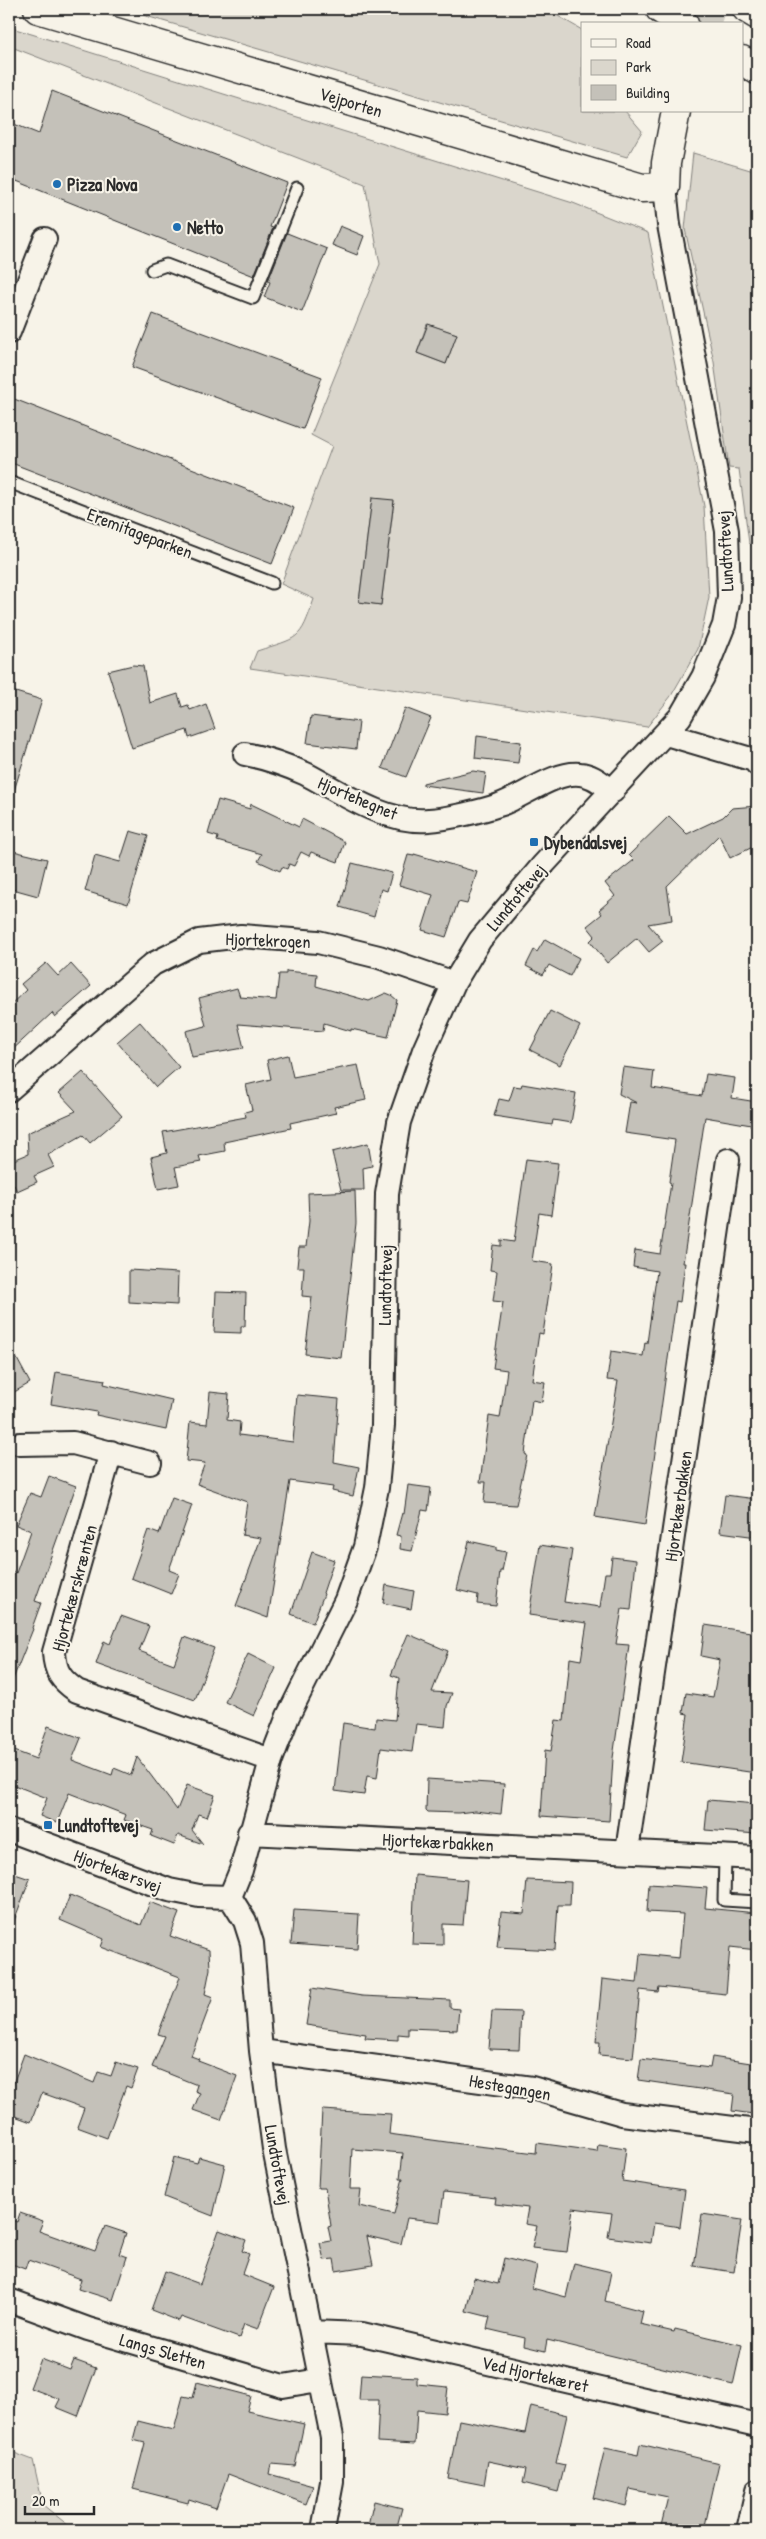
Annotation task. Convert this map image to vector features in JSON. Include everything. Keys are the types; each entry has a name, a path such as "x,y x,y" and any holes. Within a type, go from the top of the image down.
{"main road":[{"name":"Vejporten","path":"38,9 642,188 665,187"},
{"path":"660,9 681,22"},
{"path":"747,9 757,15"},
{"path":"744,61 757,70"},
{"name":"Lundtoftevej","path":"665,187 666,163 676,112"}],"street":[{"name":"Lundtoftevej","path":"323,2530 332,2482 332,2437 274,2149 261,2051 252,1942 245,1921 230,1897 241,1870 271,1760 288,1716 346,1600 365,1547 377,1488 383,1425 387,1194 392,1153 399,1122 424,1050 454,984 480,940 507,905 680,717 715,652 724,625 729,597 727,530 669,225 665,187"},
{"path":"9,332 45,239"},
{"path":"666,734 746,758 757,764"},
{"name":"Hjortehegnet","path":"245,754 268,759 374,808 405,818 428,820 499,805 564,775 592,776 613,791"},
{"name":"Hjortekrogen","path":"9,1090 153,964 199,941 241,936 318,942 379,957 454,984"},
{"name":"Hjortekærbakken","path":"627,1851 728,1160"},
{"path":"20,1444 73,1443 150,1463"},
{"name":"Hjortekærskrænten","path":"111,1452 54,1652 55,1667 63,1682 77,1692 271,1760"},
{"name":"Hjortekærsvej","path":"9,1830 169,1890 199,1896 230,1897"},
{"name":"Hjortekærbakken","path":"250,1833 757,1858"},
{"name":"Hestegangen","path":"261,2051 532,2088 622,2114 757,2131"},
{"name":"Langs Sletten","path":"9,2300 88,2329 283,2386 320,2380"},
{"name":"Ved Hjortekæret","path":"311,2332 362,2334 757,2425"},
{"path":"748,2530 757,2491"}],"lane":[{"path":"152,270 166,265 253,298 296,188"},
{"name":"Eremitageparken","path":"9,482 272,583"},
{"path":"725,1856 724,1900 757,1902"}],"green space":[{"path":"122,9 546,9 581,29 581,112 626,112 642,131 627,157"},
{"path":"9,27 573,203 648,233 704,506 709,597 698,649 671,696 647,727 250,668 257,651 290,640 301,631 314,599 281,584 332,446 311,435 380,264 365,184 9,46","holes":["427,324 457,334 446,364 417,353","372,498 394,501 381,605 359,602"]},
{"path":"693,153 757,172 757,548 749,543 739,469 729,468 714,362 685,229"},
{"path":"9,2451 33,2460 43,2505 74,2530 9,2530"}],"building":[{"path":"52,91 287,183 270,227 273,228 254,276 9,178 9,122 39,134"},
{"path":"340,226 364,236 357,255 332,245"},
{"path":"287,233 327,249 302,312 264,297 270,282 268,281"},
{"path":"153,314 322,377 303,429 132,367"},
{"path":"428,324 457,334 446,364 417,353"},
{"path":"9,397 294,508 272,564 9,462"},
{"path":"372,498 394,500 381,605 359,602"},
{"path":"133,665 143,666 150,703 178,694 182,707 188,705 190,710 206,704 215,729 189,738 187,730 132,748 108,671"},
{"path":"9,690 42,700 13,794 9,793"},
{"path":"405,708 431,718 406,777 382,768"},
{"path":"311,716 359,722 356,749 307,743"},
{"path":"477,736 521,742 518,763 475,758"},
{"path":"473,771 486,773 483,793 423,785 423,783"},
{"path":"218,800 250,809 251,804 299,827 302,819 345,842 338,862 311,852 309,856 301,852 294,866 289,864 287,869 282,867 280,871 258,861 262,854 217,841 218,837 208,834"},
{"path":"757,806 757,845 730,858 719,835 667,886 672,920 648,924 663,941 649,952 637,938 607,963 590,941 595,936 587,926 602,914 599,910 615,896 605,883 634,860 629,855 669,816 687,834 723,817 732,808"},
{"path":"130,831 148,836 128,904 85,891 95,855 120,862"},
{"path":"9,850 47,859 38,896 9,888"},
{"path":"414,854 477,872 467,904 458,902 446,937 422,930 433,895 399,885 408,855 414,856"},
{"path":"352,863 392,873 387,891 381,889 374,917 340,907"},
{"path":"545,939 579,958 570,976 549,965 543,975 526,966 534,950 537,952"},
{"path":"46,963 58,976 71,964 91,986 55,1017 52,1013 9,1053 9,1006 26,990 21,984"},
{"path":"286,971 317,974 316,986 369,1001 386,993 391,995 397,1000 388,1037 351,1029 351,1031 324,1023 323,1031 238,1024 244,1048 192,1057 186,1031 206,1026 199,998 237,988 240,997 276,1000 279,974 286,974"},
{"path":"550,1011 580,1026 560,1065 530,1050"},
{"path":"140,1022 179,1067 156,1087 117,1042"},
{"path":"288,1055 293,1077 358,1065 366,1100 334,1107 336,1113 290,1123 291,1128 224,1142 225,1151 199,1156 201,1162 175,1167 179,1185 158,1189 151,1157 167,1153 163,1132 246,1117 245,1112 252,1110 246,1085 271,1079 267,1060"},
{"path":"623,1067 654,1071 652,1088 702,1096 706,1074 735,1078 732,1098 757,1102 757,1126 705,1117 683,1263 685,1263 680,1302 676,1301 645,1525 595,1517 618,1381 607,1380 611,1351 643,1356 645,1342 647,1343 657,1271 633,1267 635,1250 660,1254 671,1183 669,1182 675,1140 625,1133 630,1102 637,1103 619,1094"},
{"path":"83,1072 122,1116 90,1143 83,1135 48,1155 54,1167 34,1176 37,1182 17,1191 14,1185 9,1187 9,1162 28,1154 27,1133 76,1111 59,1093"},
{"path":"522,1084 576,1093 571,1123 553,1120 552,1125 494,1116 499,1099 509,1101 514,1086 521,1087"},
{"path":"368,1143 372,1166 363,1168 364,1190 341,1190 332,1152"},
{"path":"526,1159 558,1163 551,1215 539,1213 532,1261 553,1264 543,1334 539,1333 532,1380 545,1382 542,1402 532,1400 525,1454 527,1455 516,1505 484,1503 486,1482 480,1482 489,1416 500,1418 507,1370 493,1368 503,1302 493,1301 497,1271 490,1270 493,1245 501,1246 501,1240 514,1242"},
{"path":"355,1191 356,1223 341,1358 305,1354 312,1297 302,1296 304,1267 297,1267 299,1247 306,1247 309,1221 308,1193"},
{"path":"129,1270 178,1273 177,1305 129,1302"},
{"path":"216,1292 246,1293 245,1326 241,1326 241,1333 214,1332"},
{"path":"9,1344 30,1383 9,1395"},
{"path":"56,1372 105,1380 104,1384 172,1400 166,1430 96,1415 97,1412 51,1404"},
{"path":"210,1392 229,1394 227,1420 240,1422 239,1435 293,1442 297,1395 339,1399 334,1462 359,1467 353,1496 332,1491 333,1487 290,1481 268,1618 236,1606 261,1538 242,1535 247,1502 197,1484 205,1463 186,1461 190,1422 207,1424"},
{"path":"49,1476 76,1486 35,1601 41,1603 33,1629 9,1689 9,1570 16,1573 31,1531 16,1525 30,1493 41,1497"},
{"path":"408,1485 431,1488 428,1511 422,1510 412,1551 400,1549 401,1536 396,1535 402,1513 404,1514"},
{"path":"725,1495 757,1499 757,1537 720,1532"},
{"path":"172,1498 192,1505 169,1570 179,1574 171,1594 131,1578 148,1530 159,1534"},
{"path":"469,1541 496,1547 496,1550 506,1552 502,1571 500,1571 496,1606 477,1604 478,1595 457,1590"},
{"path":"540,1545 572,1550 564,1602 600,1607 605,1573 610,1573 612,1557 636,1560 631,1610 622,1609 616,1644 629,1645 613,1758 609,1821 541,1816 545,1750 551,1751 556,1720 564,1721 570,1658 581,1660 587,1623 529,1615"},
{"path":"312,1552 334,1560 313,1623 291,1614"},
{"path":"386,1585 414,1591 411,1609 383,1603"},
{"path":"121,1616 149,1626 139,1651 174,1664 184,1637 214,1648 195,1700 96,1664 104,1641 110,1644"},
{"path":"705,1625 757,1633 756,1773 681,1762 688,1714 683,1713 686,1693 713,1697 720,1660 701,1656"},
{"path":"408,1634 448,1651 432,1692 452,1693 447,1706 445,1727 416,1724 412,1752 381,1748 377,1778 367,1776 364,1795 335,1791 343,1723 375,1728 376,1718 395,1720 399,1678 391,1675"},
{"path":"248,1654 276,1668 254,1716 225,1702"},
{"path":"48,1726 81,1738 72,1760 112,1775 114,1768 131,1775 137,1757 177,1810 187,1785 215,1795 207,1817 198,1814 192,1830 203,1844 178,1835 174,1845 151,1836 153,1830 124,1820 126,1815 69,1793 57,1823 40,1816 47,1798 9,1783 9,1749 36,1759"},
{"path":"427,1779 504,1784 501,1814 475,1811 458,1813 428,1812 426,1810"},
{"path":"708,1800 757,1804 757,1834 705,1830"},
{"path":"9,1872 30,1879 10,1931 9,1930"},
{"path":"415,1875 467,1880 463,1925 443,1924 443,1945 412,1944"},
{"path":"527,1880 571,1882 570,1905 558,1905 555,1950 497,1947 501,1912 524,1914"},
{"path":"649,1884 707,1888 705,1908 757,1913 757,1950 730,1947 726,1994 659,1987 658,1992 640,1990 633,2058 599,2055 600,2042 596,2042 602,1979 637,1983 640,1954 679,1958 683,1914 647,1912"},
{"path":"70,1895 141,1925 150,1902 179,1913 170,1936 209,1950 210,1969 205,1994 213,1997 191,2056 199,2059 198,2061 237,2076 221,2120 193,2110 200,2093 195,2091 197,2085 152,2067 165,2036 158,2034 180,1977 101,1947 104,1939 60,1920"},
{"path":"294,1910 359,1914 357,1949 291,1944"},
{"path":"312,1988 362,1996 450,2000 450,2008 459,2009 457,2030 408,2028 408,2035 398,2034 398,2040 365,2038 366,2034 306,2025"},
{"path":"492,2011 521,2012 519,2050 489,2049"},
{"path":"24,2054 94,2083 98,2072 111,2076 116,2062 138,2069 131,2088 126,2086 107,2138 77,2127 84,2108 42,2093 31,2122 9,2114 9,2095"},
{"path":"712,2057 757,2064 757,2098 755,2097 753,2114 732,2111 734,2094 638,2080 641,2059 710,2068"},
{"path":"322,2110 391,2114 389,2134 461,2144 536,2153 537,2143 597,2151 598,2144 626,2148 622,2181 685,2190 680,2227 654,2223 651,2243 608,2237 612,2213 573,2208 567,2252 532,2248 537,2226 525,2224 528,2208 495,2204 496,2198 444,2192 440,2222 407,2218 401,2244 367,2236 373,2265 336,2271 334,2259 324,2260 320,2243 331,2241 328,2227 331,2226 325,2188 318,2188","holes":["352,2149 403,2153 400,2178 403,2178 394,2214 359,2206 361,2189 350,2189"]},
{"path":"174,2157 197,2163 199,2157 225,2164 213,2216 164,2197"},
{"path":"20,2213 43,2221 39,2231 95,2251 105,2226 126,2233 119,2254 127,2257 113,2300 78,2289 81,2279 28,2260 25,2269 9,2263 9,2219 17,2222"},
{"path":"702,2214 742,2220 734,2272 694,2266"},
{"path":"219,2230 246,2240 242,2251 249,2254 242,2274 274,2287 258,2329 244,2324 239,2338 181,2317 179,2321 151,2310 165,2271 200,2284"},
{"path":"504,2258 537,2266 532,2288 566,2297 574,2263 611,2272 605,2301 643,2311 640,2324 674,2332 675,2329 742,2345 733,2385 547,2340 545,2351 524,2346 525,2338 487,2329 490,2317 466,2311 474,2278 498,2284"},
{"path":"41,2359 70,2370 74,2360 96,2368 78,2416 56,2407 60,2399 30,2388"},
{"path":"361,2374 417,2377 417,2384 448,2387 445,2413 417,2410 415,2444 377,2442 379,2400 359,2400"},
{"path":"197,2382 251,2396 247,2411 304,2424 295,2466 271,2464 269,2474 313,2486 306,2504 228,2474 216,2508 189,2499 188,2503 133,2489 145,2443 133,2440 138,2421 174,2430 183,2396 193,2398"},
{"path":"531,2406 567,2415 556,2463 565,2465 558,2492 523,2483 526,2469 488,2461 484,2485 448,2478 459,2420 525,2433"},
{"path":"640,2444 719,2463 704,2530 660,2530 668,2497 630,2489 626,2506 593,2498 605,2448 638,2455"},
{"path":"374,2501 402,2508 396,2530 367,2530"}],"tunnel":[{"path":"707,22 711,9"}],"place":[{"name":"Pizza Nova","path":"57,184"},
{"name":"Netto","path":"177,227"},
{"name":"Dybendalsvej","path":"534,842"},
{"name":"Lundtoftevej","path":"48,1825"}]}
